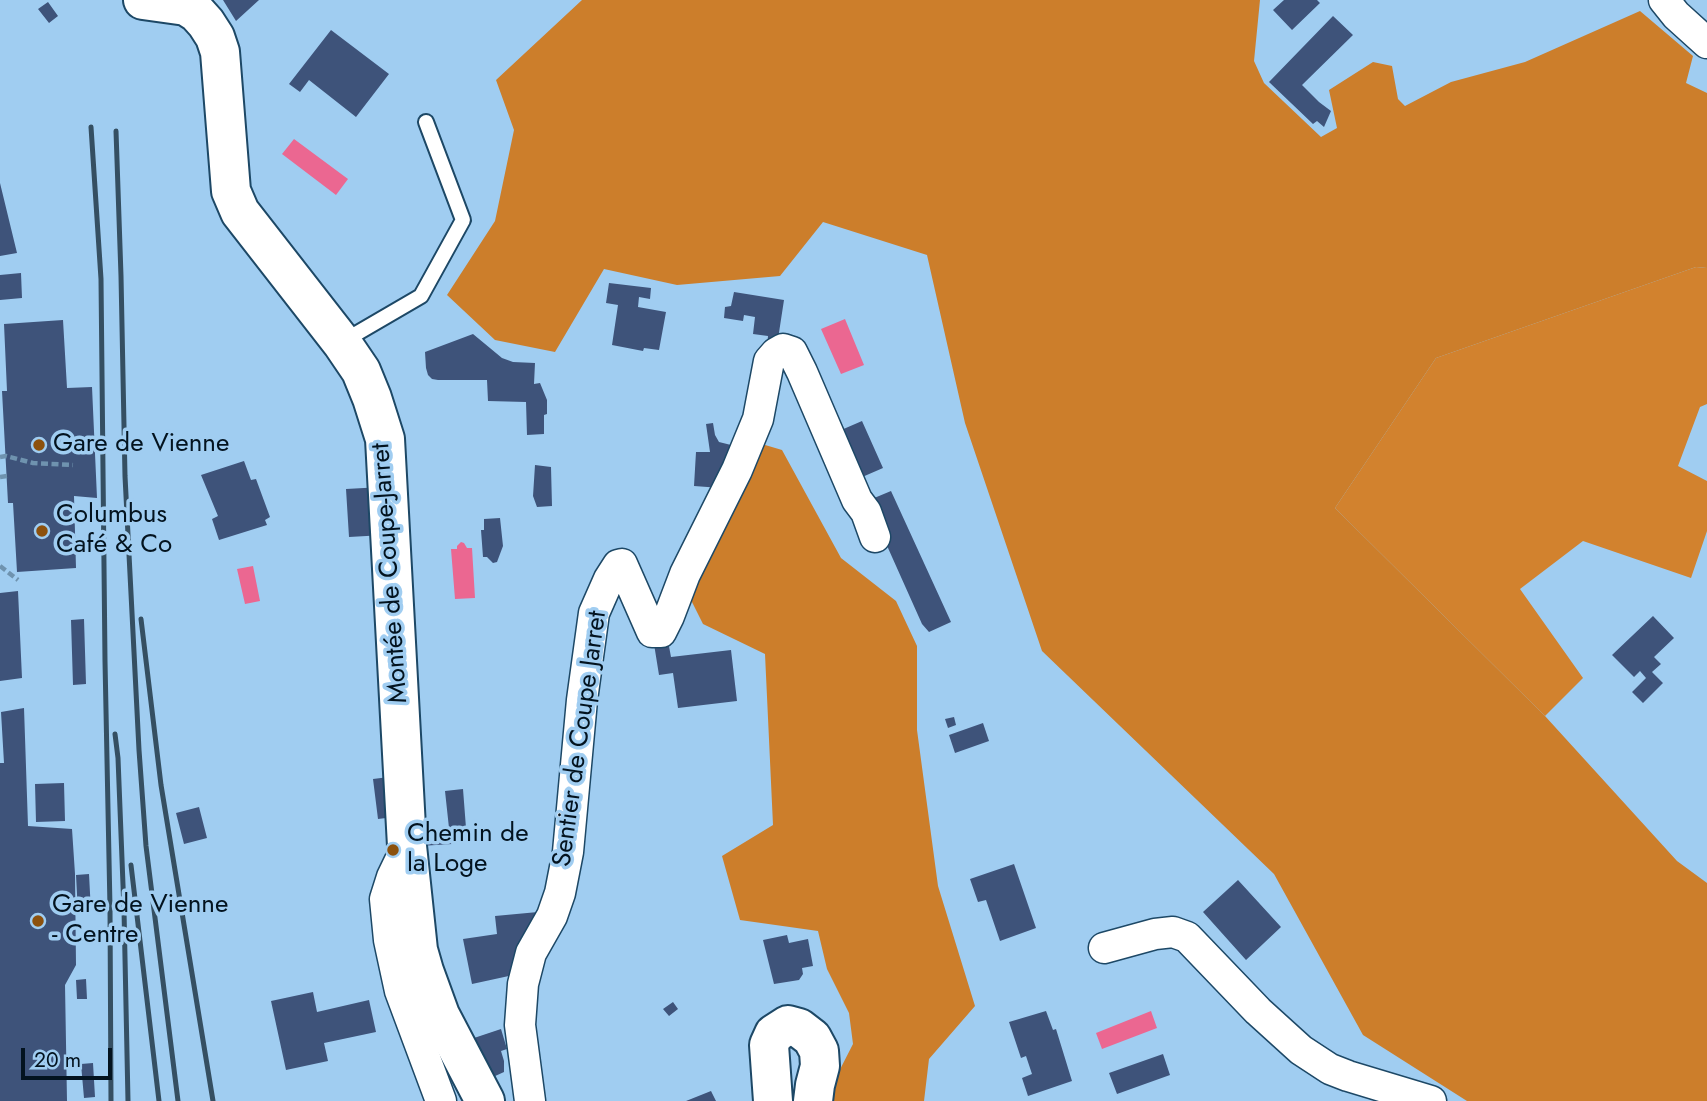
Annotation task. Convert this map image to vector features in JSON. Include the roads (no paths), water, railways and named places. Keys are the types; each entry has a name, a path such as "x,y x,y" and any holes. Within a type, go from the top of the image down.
{"main road":[{"name":"Montée de Coupe-Jarret","path":"143,0 186,6 197,13 215,37 220,52 231,191 240,212 361,371 385,439 407,846 418,950 440,1015 485,1101"},
{"path":"773,1101 769,1045 774,1034 788,1026 799,1028 812,1038 819,1051 820,1066 813,1101"}],"street":[{"path":"1664,0 1676,15 1707,43"},
{"name":"Sentier de Coupe Jarret","path":"530,1101 520,1025 523,984 531,953 552,916 569,852 582,700 594,613 609,579 618,565 622,564 652,632 661,632 685,574 737,470 758,419 769,361 783,349 792,352 802,372 875,537"},
{"path":"407,846 392,877 386,899 389,940 400,990 441,1101"},
{"path":"1104,948 1154,934 1173,932 1187,937 1258,1011 1301,1050 1330,1069 1431,1101"}],"lane":[{"path":"342,343 421,296 463,220 426,122"}],"railway":[{"path":"91,127 101,279 111,1101"},
{"path":"116,131 125,476 139,750 146,846 178,1101"},
{"path":"141,619 161,785 213,1101"},
{"path":"115,734 124,910 128,1101"},
{"path":"131,865 159,1101"}],"place":[{"name":"Gare de Vienne","path":"39,445"},
{"name":"Columbus Café & Co","path":"42,531"},
{"name":"Chemin de la Loge","path":"393,850"},
{"name":"Gare de Vienne - Centre","path":"38,921"}]}
